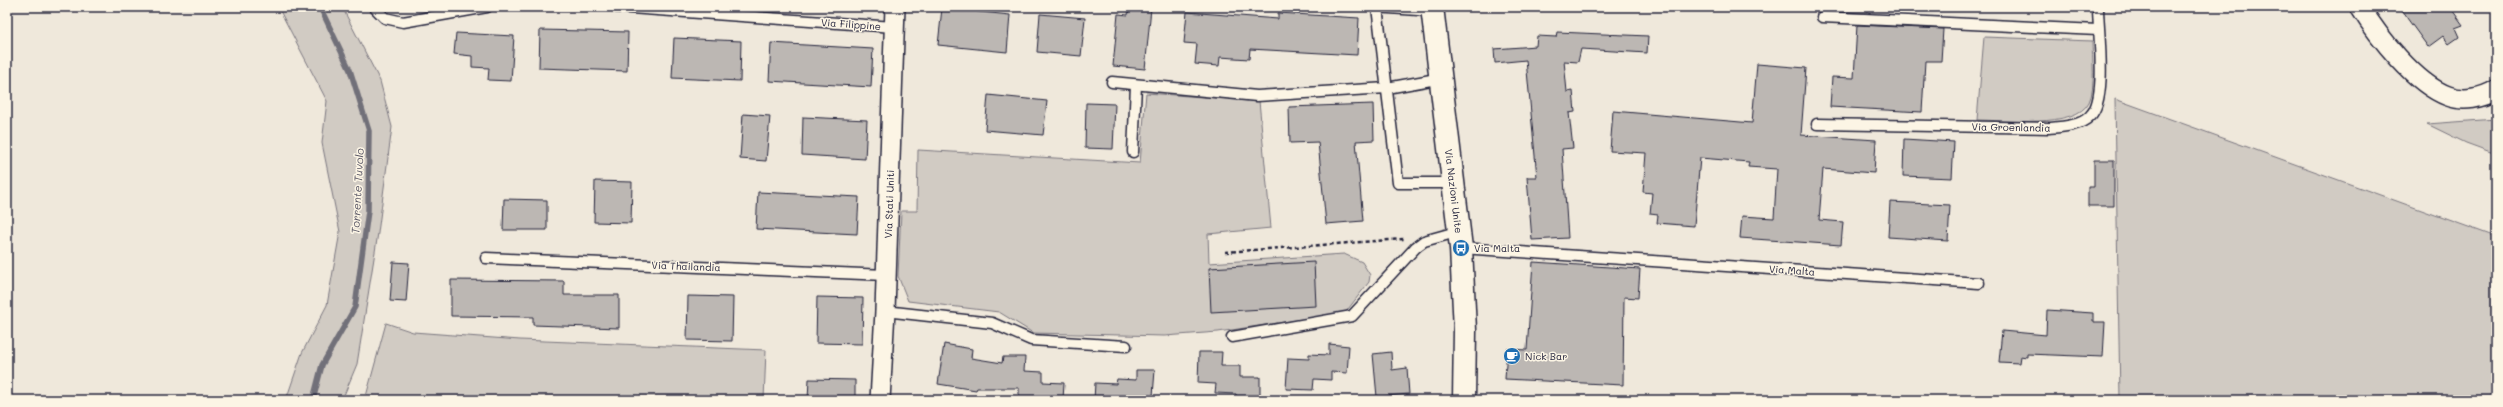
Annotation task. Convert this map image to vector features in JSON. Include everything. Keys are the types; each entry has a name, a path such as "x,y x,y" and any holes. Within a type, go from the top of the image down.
{"street":[{"name":"Via Stati Uniti","path":"880,400 885,311 895,7"},
{"path":"2360,7 2409,69 2430,85 2448,96 2466,99 2485,96 2496,90"},
{"name":"Via Nazioni Unite","path":"1432,9 1442,78 1452,183 1460,239 1464,330 1464,400"}],"lane":[{"path":"374,7 385,18 403,22 486,7"},
{"name":"Via Filippine","path":"616,7 894,27"},
{"path":"1374,7 1432,9"},
{"path":"1377,7 1398,183 1452,183"},
{"name":"Via Groenlandia","path":"1817,124 2049,128 2079,123 2090,117 2098,105 2100,89 2098,7"},
{"path":"1822,17 2098,30"},
{"path":"1112,82 1257,96 1387,88 1442,78"},
{"path":"1133,152 1136,85"},
{"name":"Via Malta","path":"1232,337 1352,316 1416,246 1436,237 1979,283"},
{"name":"Via Thailandia","path":"486,258 886,275"},
{"path":"885,311 992,323 1031,340 1126,346"}],"path":[{"path":"1225,252 1436,237"}],"shaded area":[{"path":"278,7 342,7 380,81 392,127 378,233 357,364 342,400 286,400 302,353 327,305 340,232 322,143 327,101"},
{"path":"1984,37 2092,41 2093,81 2089,102 2082,111 2055,120 1977,120"},
{"path":"1146,93 1259,101 1271,228 1208,234 1209,263 1344,254 1362,262 1370,275 1369,282 1345,313 1218,332 1165,336 1033,333 999,312 908,301 898,276 901,211 917,211 918,150 1140,163"},
{"path":"2115,99 2496,237 2496,400 2120,399"},
{"path":"2496,119 2496,154 2466,143 2427,124"},
{"path":"386,323 413,332 520,340 766,350 764,400 365,400"}],"building":[{"path":"1129,7 1151,8 1145,69 1113,66 1118,14 1128,15"},
{"path":"2399,7 2450,7 2463,25 2455,28 2459,37 2449,44 2443,36 2428,47"},
{"path":"942,8 1010,15 1007,52 938,45"},
{"path":"1187,12 1278,19 1278,13 1359,18 1357,55 1250,49 1249,59 1220,57 1219,66 1195,64 1197,44 1184,43"},
{"path":"1040,14 1085,18 1081,56 1037,52"},
{"path":"1857,25 1943,29 1941,61 1925,61 1922,112 1830,107 1832,77 1854,78"},
{"path":"540,30 628,32 627,71 539,68"},
{"path":"1557,32 1648,36 1647,53 1581,49 1578,62 1564,61 1567,92 1573,91 1575,112 1569,113 1573,148 1562,149 1568,238 1532,240 1527,177 1537,177 1526,60 1495,63 1494,49 1536,46 1537,36 1556,37"},
{"path":"456,33 514,36 511,81 488,80 489,68 472,67 472,56 454,54"},
{"path":"674,38 741,41 740,81 672,78"},
{"path":"771,43 873,49 871,87 769,81"},
{"path":"1757,64 1806,68 1801,135 1876,140 1874,173 1823,169 1819,220 1843,222 1841,245 1740,238 1742,216 1774,218 1777,169 1748,167 1749,162 1700,158 1694,226 1657,223 1658,215 1650,214 1652,193 1643,192 1646,153 1610,151 1613,111 1752,123"},
{"path":"988,95 1047,101 1043,135 985,130"},
{"path":"1086,103 1115,104 1113,149 1085,148"},
{"path":"1373,104 1374,140 1356,141 1363,221 1326,224 1318,142 1290,143 1289,107"},
{"path":"743,114 770,116 766,161 740,159"},
{"path":"803,117 867,120 865,159 802,155"},
{"path":"1904,139 1954,142 1952,178 1903,176"},
{"path":"2094,160 2114,160 2114,206 2088,206 2088,187 2094,187"},
{"path":"595,181 632,182 631,223 594,222"},
{"path":"758,192 859,197 857,234 756,229"},
{"path":"504,199 547,200 547,230 503,230"},
{"path":"1890,202 1950,205 1948,241 1888,237"},
{"path":"393,262 409,263 406,302 390,301"},
{"path":"1314,262 1316,306 1211,312 1209,268"},
{"path":"1533,262 1640,269 1638,298 1624,297 1623,385 1505,379 1507,349 1527,350"},
{"path":"451,280 564,281 564,295 619,295 619,328 533,325 533,317 451,316"},
{"path":"688,296 733,297 732,341 687,340"},
{"path":"817,297 863,298 862,344 816,343"},
{"path":"2047,310 2093,313 2093,322 2105,322 2103,357 2027,354 2027,357 2020,356 2019,363 1999,362 2002,331 2046,335"},
{"path":"944,344 972,349 971,358 1002,363 1003,357 1025,357 1024,371 1043,372 1043,382 1064,383 1063,400 1019,398 1019,388 977,388 976,390 938,384"},
{"path":"1329,344 1349,346 1347,373 1331,372 1331,380 1314,379 1313,390 1286,389 1288,358 1309,359 1309,354 1329,355"},
{"path":"1199,352 1222,352 1221,366 1240,366 1240,377 1260,377 1260,400 1236,400 1236,394 1215,393 1216,384 1198,383"},
{"path":"1391,352 1392,370 1407,368 1409,394 1377,397 1373,354"},
{"path":"1136,370 1155,370 1153,396 1137,395 1137,400 1094,400 1095,383 1116,384 1117,379 1136,380"},
{"path":"809,379 855,380 855,400 808,400"}],"waterway":[{"name":"Torrente Tuvolo","path":"313,400 322,365 355,307 368,211 369,131 350,70 320,7"}],"place":[{"name":"Via Malta","path":"1461,248"},
{"name":"Nick Bar","path":"1512,356"}]}
